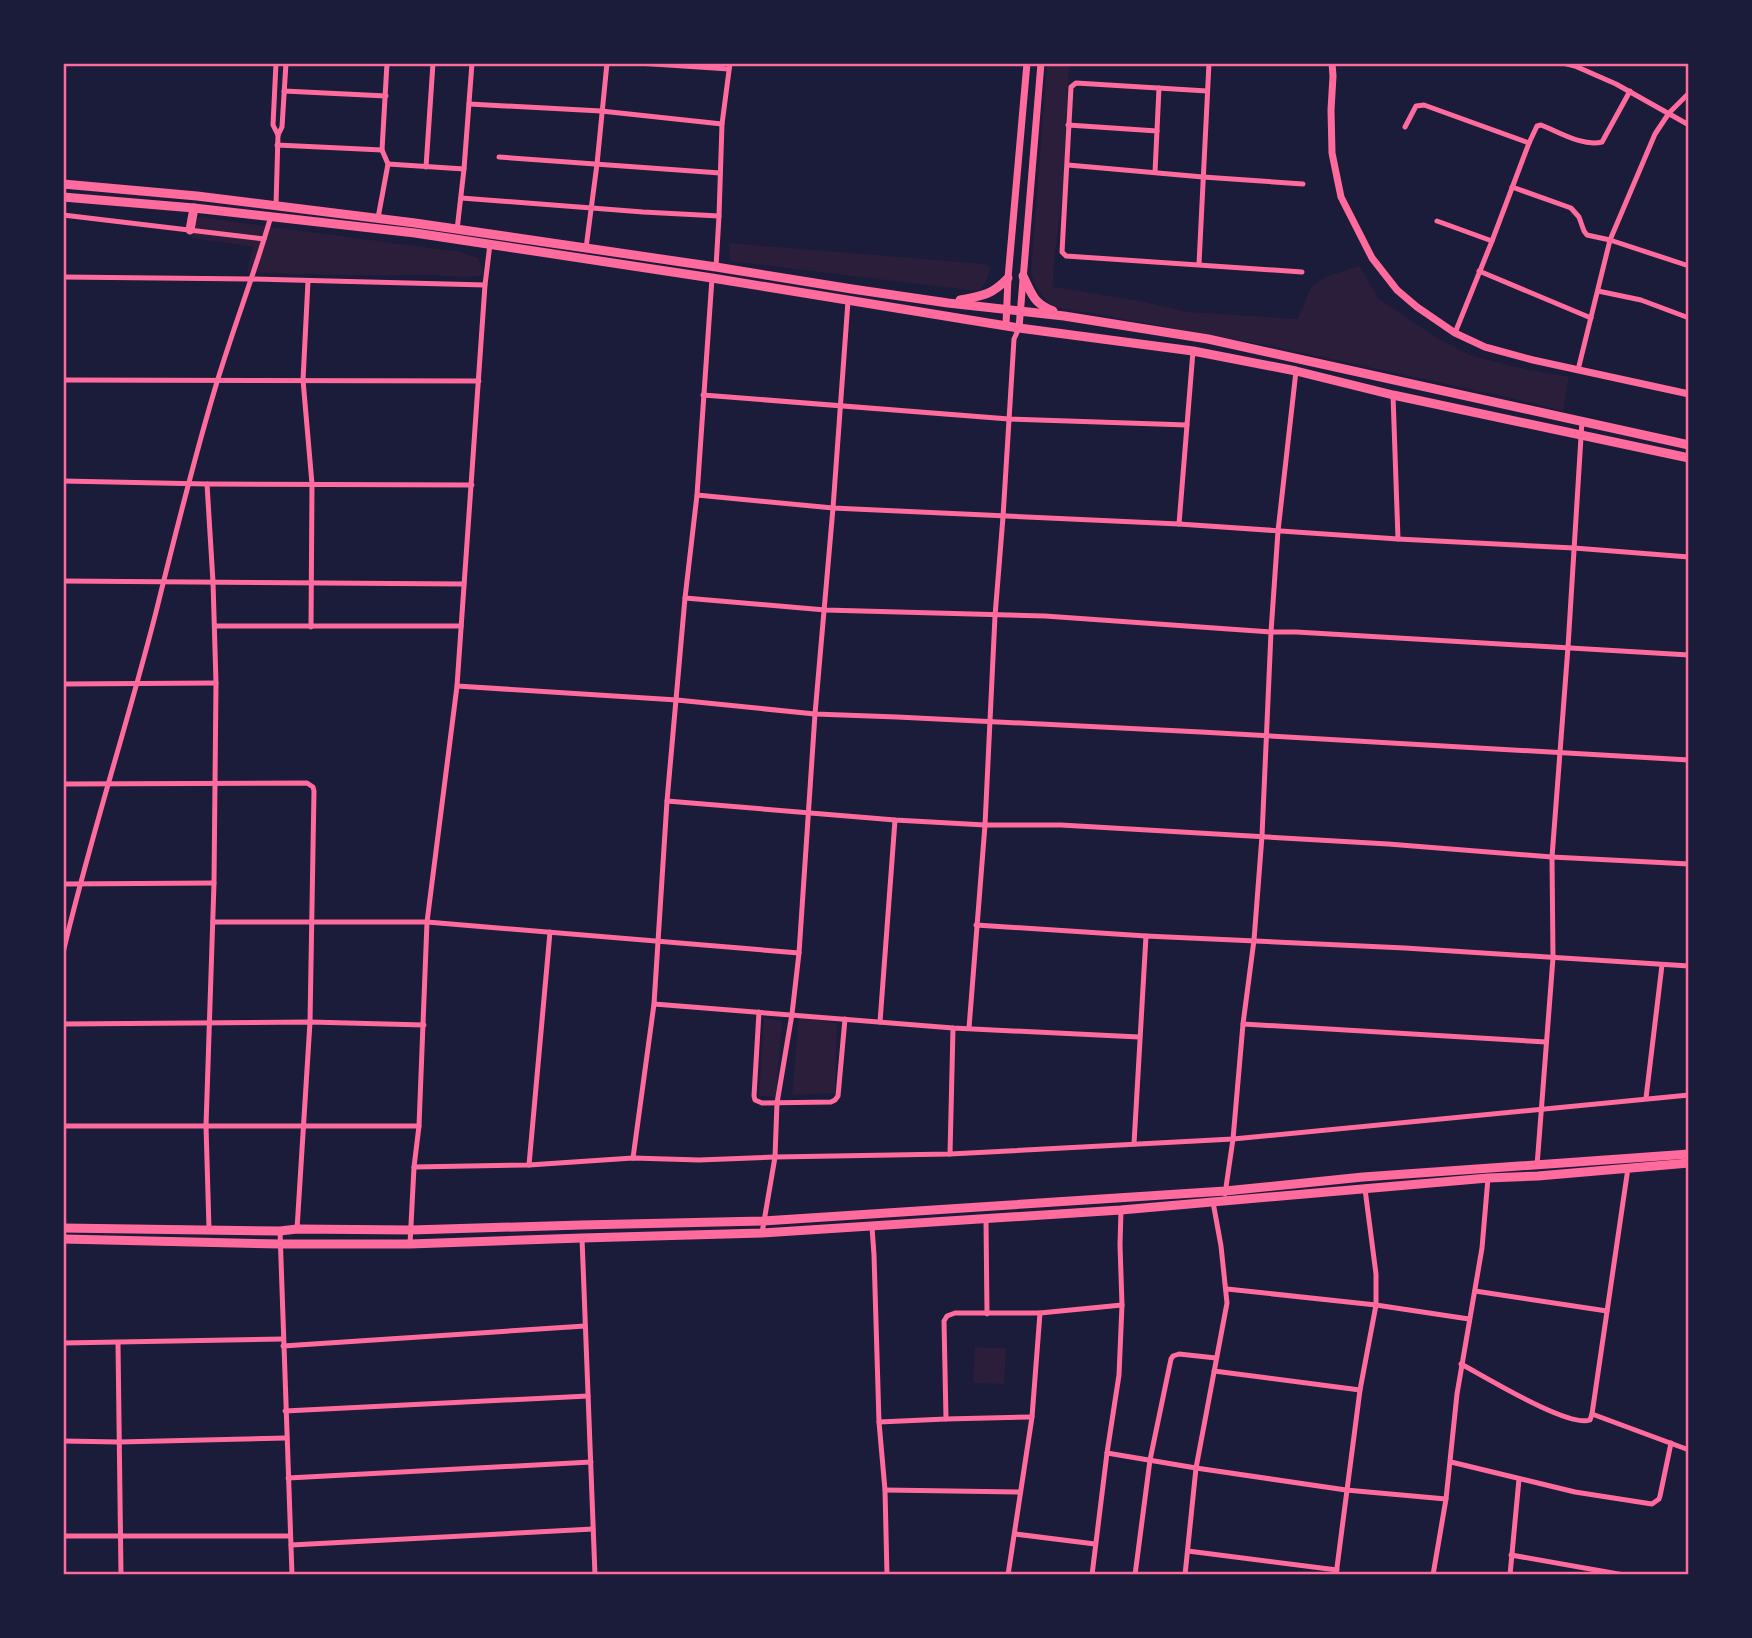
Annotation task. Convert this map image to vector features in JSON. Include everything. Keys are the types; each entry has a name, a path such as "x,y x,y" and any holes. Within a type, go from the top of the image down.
{"main road":[{"path":"63,184 197,196 378,218 948,303 1064,316 1222,342 1689,445"},
{"path":"63,197 271,216 490,244 1006,326 1017,332 1193,351 1296,371 1393,395 1689,458"},
{"path":"190,230 194,208"},
{"path":"1023,276 1033,298 1039,304 1064,316"},
{"path":"948,303 986,295 998,289 1008,278"},
{"path":"63,1238 280,1244 410,1244 762,1233 1121,1210 1213,1202 1225,1196 1363,1177 1689,1154"},
{"path":"63,1228 411,1230 763,1222 1365,1189 1689,1163"}],"street":[{"path":"276,63 273,125 278,135"},
{"path":"276,205 277,145 282,127 286,63"},
{"path":"378,218 388,163 382,150 387,63"},
{"path":"426,167 433,63"},
{"path":"457,230 472,63"},
{"path":"586,248 607,63"},
{"path":"638,63 729,66 722,124 716,267"},
{"path":"1006,326 1027,63"},
{"path":"969,1028 985,824 995,615 1009,419 1041,63"},
{"path":"1199,264 1209,63"},
{"path":"1332,63 1332,153 1341,197 1372,258 1397,290 1455,333 1485,347 1532,360 1689,394"},
{"path":"1563,63 1630,91 1689,125"},
{"path":"1208,91 1076,83 1071,87 1062,252 1066,256 1302,272"},
{"path":"1155,172 1159,88"},
{"path":"284,91 386,96"},
{"path":"1455,333 1537,126 1541,125 1594,144 1602,142 1630,91"},
{"path":"1578,370 1610,240 1655,134 1669,113 1689,93"},
{"path":"469,104 601,111 722,124"},
{"path":"1405,127 1416,106 1424,106 1529,143"},
{"path":"1068,125 1157,131"},
{"path":"277,145 382,150"},
{"path":"499,157 720,173"},
{"path":"388,163 464,169"},
{"path":"1068,165 1303,184"},
{"path":"1512,187 1571,208 1579,217 1585,233 1689,266"},
{"path":"461,198 719,216"},
{"path":"63,215 264,239"},
{"path":"63,953 79,884 110,784 217,381 271,216"},
{"path":"1437,221 1492,241"},
{"path":"410,1244 419,1126 427,922 457,686 490,244"},
{"path":"1479,271 1591,318"},
{"path":"63,277 485,285"},
{"path":"633,1158 654,1004 667,802 697,495 712,278"},
{"path":"308,281 303,380 312,484 311,626"},
{"path":"1598,291 1641,300 1689,318"},
{"path":"762,1233 775,1157 777,1103 799,953 848,301"},
{"path":"1180,524 1193,351"},
{"path":"1225,1196 1254,940 1278,531 1296,371"},
{"path":"63,380 479,381"},
{"path":"704,395 1009,419 1187,425"},
{"path":"1393,395 1398,539"},
{"path":"1538,1176 1553,958 1552,857 1583,421"},
{"path":"63,481 472,485"},
{"path":"207,484 216,683 214,883 206,1126 209,1229"},
{"path":"697,495 833,508 1180,524 1689,557"},
{"path":"63,581 464,584"},
{"path":"685,598 825,610 1045,616 1271,632 1689,655"},
{"path":"215,626 461,626"},
{"path":"63,684 216,683"},
{"path":"457,686 677,700 815,714 989,721 1689,760"},
{"path":"63,784 307,783 313,787 310,1022 297,1229"},
{"path":"667,802 895,820 1049,824 1689,864"},
{"path":"880,1022 895,820"},
{"path":"63,884 214,883"},
{"path":"213,922 427,922 799,953"},
{"path":"976,925 1689,966"},
{"path":"529,1165 550,932"},
{"path":"1134,1144 1146,936"},
{"path":"1646,1098 1662,965"},
{"path":"654,1004 953,1028 1139,1037"},
{"path":"760,1012 754,1096 755,1100 762,1103 831,1102 837,1099 845,1019"},
{"path":"63,1024 310,1022 424,1025"},
{"path":"1243,1024 1546,1042"},
{"path":"950,1154 953,1028"},
{"path":"414,1167 529,1165 633,1158 699,1160 950,1154 1233,1139 1689,1094"},
{"path":"63,1126 419,1126"},
{"path":"1461,1364 1520,1397 1571,1419 1584,1422 1590,1420 1628,1168"},
{"path":"1433,1575 1451,1462 1461,1364 1482,1248 1488,1178"},
{"path":"1188,1551 1336,1573 1360,1391 1377,1305 1376,1274 1365,1189"},
{"path":"1185,1575 1196,1468 1226,1311 1227,1289 1213,1202"},
{"path":"1092,1575 1119,1375 1122,1306 1121,1210"},
{"path":"986,1220 987,1314"},
{"path":"872,1227 887,1575"},
{"path":"280,1231 292,1575"},
{"path":"582,1237 595,1575"},
{"path":"1227,1289 1377,1305 1469,1319"},
{"path":"1475,1291 1607,1311"},
{"path":"946,1419 947,1316 956,1313 1040,1313 1122,1306"},
{"path":"1008,1575 1032,1417 1040,1313"},
{"path":"283,1346 585,1326"},
{"path":"63,1343 283,1339"},
{"path":"118,1343 121,1575"},
{"path":"1135,1575 1150,1460 1171,1359 1179,1354 1216,1358"},
{"path":"1214,1371 1360,1391"},
{"path":"285,1411 588,1396"},
{"path":"1592,1414 1689,1450"},
{"path":"879,1422 1032,1417"},
{"path":"63,1441 286,1438"},
{"path":"1451,1462 1575,1492 1652,1504 1660,1496 1671,1443"},
{"path":"1107,1453 1346,1490 1446,1499"},
{"path":"288,1478 591,1462"},
{"path":"1510,1575 1519,1479"},
{"path":"885,1490 1020,1492"},
{"path":"291,1545 593,1529"},
{"path":"1015,1535 1096,1544"},
{"path":"63,1536 290,1536"},
{"path":"1511,1555 1624,1575"}],"shaded area":[{"path":"1047,63 1069,63 1064,180 1053,287 1135,300 1188,312 1298,319 1311,287 1325,277 1359,266 1379,299 1437,338 1470,355 1569,377 1563,411 1271,346 1051,306 1037,289 1031,274"},
{"path":"199,217 460,252 478,258 484,274 465,277 247,272 253,247 192,238 195,219"},
{"path":"729,243 984,264 990,267 986,281 976,291 730,261"},
{"path":"799,1016 837,1023 835,1093 792,1095"},
{"path":"764,1018 782,1021 776,1096 759,1096"},
{"path":"975,1347 1006,1348 1004,1384 973,1383"}]}
